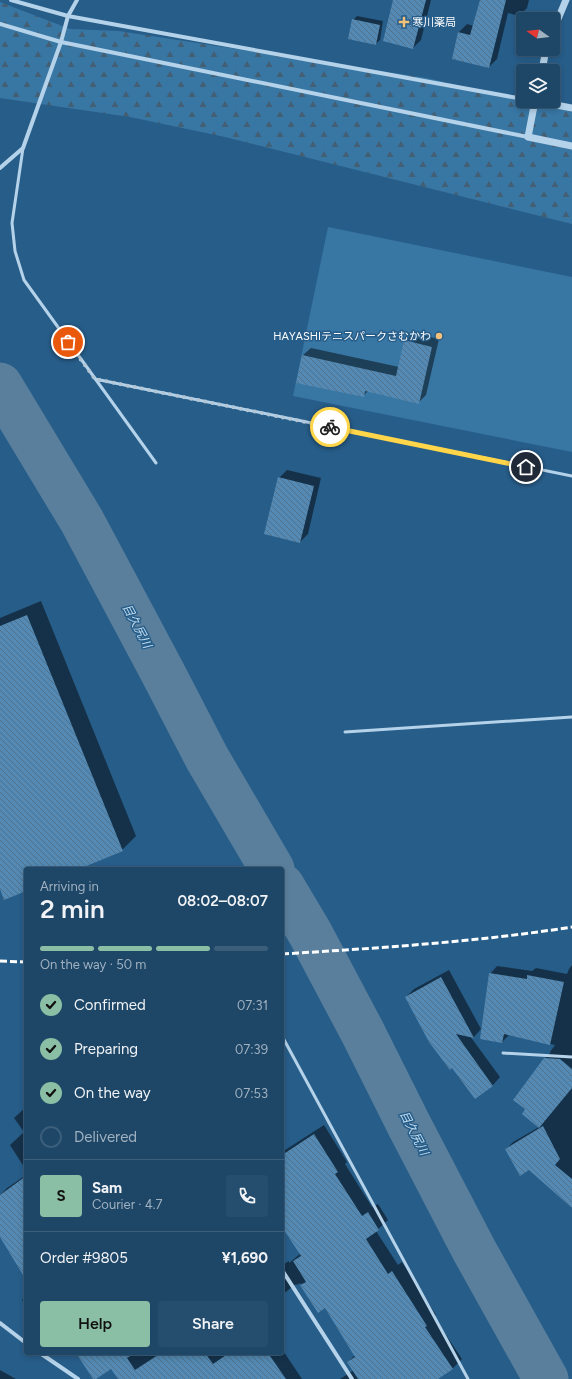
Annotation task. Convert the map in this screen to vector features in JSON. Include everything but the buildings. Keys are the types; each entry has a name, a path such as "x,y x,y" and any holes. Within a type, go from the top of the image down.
{"street":[{"path":"11,0 68,16 516,98"},
{"path":"0,168 23,148 61,42 68,16 77,0"},
{"path":"560,14 566,0"},
{"path":"0,24 61,42 572,146"},
{"path":"560,106 572,108"},
{"path":"528,137 534,108"},
{"path":"284,1273 352,1379"},
{"path":"0,1323 24,1341"},
{"path":"43,1355 78,1379"}],"lane":[{"path":"23,148 12,223 16,251 24,280 156,463"},
{"path":"95,379 572,476"},
{"path":"346,732 572,717"},
{"path":"284,1040 468,1379"},
{"path":"503,1054 572,1057"}],"green space":[{"path":"0,2 70,29 119,31 427,78 516,99 516,108 555,108 572,112 572,224 225,137 130,117 0,98"},
{"name":"HAYASHIテニスパークさむかわ","path":"328,227 572,277 572,452 293,396"}],"waterway":[{"name":"目久尻川","path":"0,385 82,521 207,758 271,867"},
{"name":"目久尻川","path":"284,889 310,933 363,1033 474,1250 546,1379"}],"railway":[{"path":"284,954 464,941 572,927"},
{"path":"0,961 24,962"}],"way so far":[{"path":"68,342 95,379 330,427"}],"place":[{"name":"寒川薬局","path":"404,22"},
{"name":"HAYASHIテニスパークさむかわ","path":"439,336"}],"route":[{"path":"330,427 526,467"}]}
